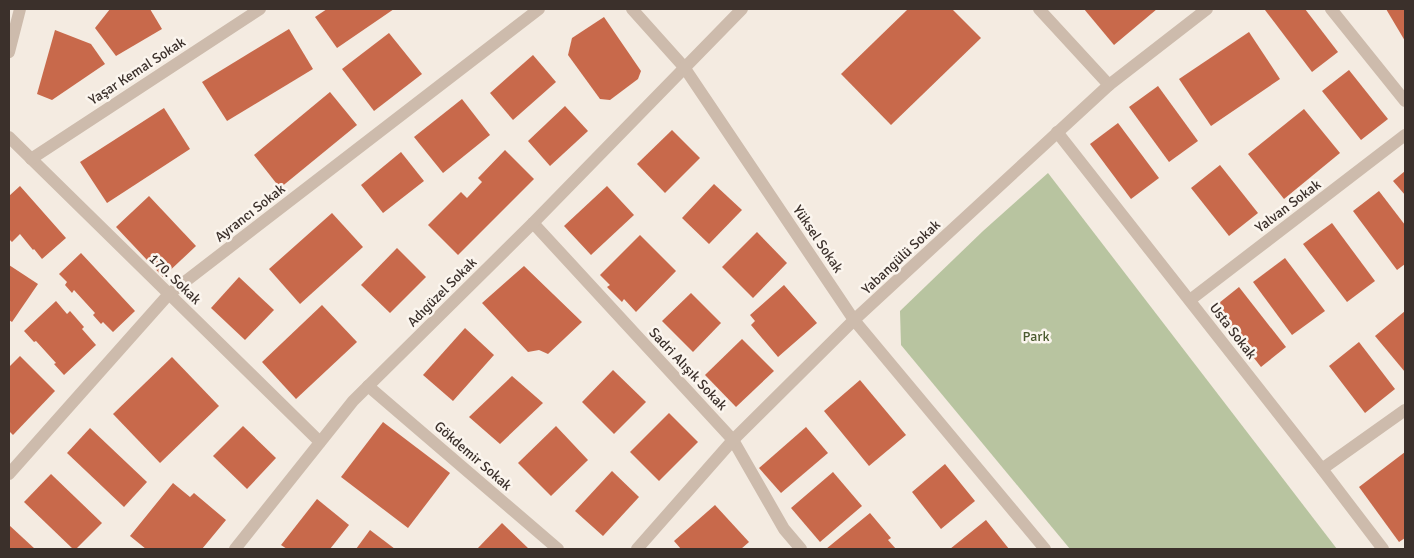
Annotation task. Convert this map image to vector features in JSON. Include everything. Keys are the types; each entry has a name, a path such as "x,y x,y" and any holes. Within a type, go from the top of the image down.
{"street":[{"path":"9,52 20,9"},
{"name":"Yaşar Kemal Sokak","path":"31,159 260,9"},
{"name":"Ayrancı Sokak","path":"9,474 169,294 539,9"},
{"name":"Yüksel Sokak","path":"632,9 684,67 854,320 1044,549"},
{"name":"Adıgüzel Sokak","path":"235,549 320,442 368,386 533,223 742,9"},
{"path":"1039,9 1109,85"},
{"name":"Yabangülü Sokak","path":"637,549 733,440 854,320 1109,85 1207,9"},
{"path":"1331,9 1405,101"},
{"name":"Usta Sokak","path":"1057,132 1383,549"},
{"name":"Yalvan Sokak","path":"1190,300 1405,135"},
{"name":"170. Sokak","path":"9,137 320,442"},
{"name":"Sadri Alışık Sokak","path":"533,223 733,440 784,529 801,549"},
{"name":"Gökdemir Sokak","path":"368,386 558,549"},
{"path":"1322,469 1405,410"}],"green space":[{"name":"Park","path":"1048,173 1337,549 1070,549 901,345 900,311 983,231"}],"building":[{"path":"110,9 150,9 162,29 116,56 95,28"},
{"path":"327,9 394,9 337,48 315,17"},
{"path":"908,9 952,9 981,38 891,125 841,74"},
{"path":"1084,9 1157,9 1114,45"},
{"path":"1266,9 1305,9 1338,52 1312,72"},
{"path":"1386,9 1405,9 1405,41"},
{"path":"604,17 641,71 638,79 610,100 600,99 568,55 572,38"},
{"path":"289,29 313,69 227,121 202,82"},
{"path":"55,30 91,44 105,64 52,100 37,94"},
{"path":"1249,32 1280,79 1211,126 1179,79"},
{"path":"389,33 422,74 374,111 342,69"},
{"path":"533,55 556,82 513,120 490,93"},
{"path":"1349,70 1388,119 1361,140 1322,91"},
{"path":"1158,86 1198,141 1169,162 1129,107"},
{"path":"330,92 357,125 280,188 254,155"},
{"path":"462,99 490,135 443,173 414,137"},
{"path":"565,106 588,131 550,166 528,141"},
{"path":"164,108 190,149 107,203 80,162"},
{"path":"1304,109 1340,153 1284,199 1248,154"},
{"path":"1118,123 1159,178 1131,199 1090,144"},
{"path":"672,130 700,158 665,193 637,164"},
{"path":"505,150 534,179 458,255 428,225 461,192 467,198 482,182 478,178"},
{"path":"401,152 424,181 383,213 361,185"},
{"path":"1220,165 1258,213 1229,236 1191,188"},
{"path":"1405,171 1405,195 1393,181"},
{"path":"714,184 742,210 709,244 682,218"},
{"path":"20,186 66,238 42,259 20,234 12,242 9,239 9,196"},
{"path":"607,186 634,215 591,255 564,226"},
{"path":"1379,191 1405,225 1405,264 1397,270 1353,211"},
{"path":"149,196 196,246 163,277 116,227"},
{"path":"332,213 363,247 300,304 269,269"},
{"path":"1332,223 1375,281 1347,302 1303,244"},
{"path":"757,232 787,263 753,298 722,267"},
{"path":"640,235 676,271 636,312 624,299 622,302 607,287 610,285 600,275"},
{"path":"397,248 426,277 390,313 361,285"},
{"path":"81,253 135,311 113,332 103,322 101,324 93,315 95,313 74,290 72,293 65,285 67,282 59,274"},
{"path":"1285,258 1325,311 1292,335 1253,282"},
{"path":"9,265 38,284 12,322 9,320"},
{"path":"524,266 582,322 548,354 539,350 528,352 482,303"},
{"path":"239,277 274,310 245,340 211,308"},
{"path":"784,285 817,323 778,357 751,325 755,321 750,315"},
{"path":"1239,287 1286,347 1261,367 1214,307"},
{"path":"691,293 721,323 693,352 662,321"},
{"path":"56,301 67,314 70,311 96,345 64,375 36,341 34,342 24,331"},
{"path":"322,305 357,342 296,399 262,362"},
{"path":"1405,311 1405,372 1375,336"},
{"path":"465,328 494,355 453,401 423,375"},
{"path":"742,339 774,371 736,407 705,375"},
{"path":"1359,342 1395,389 1365,413 1329,366"},
{"path":"20,356 55,391 13,435 9,431 9,367"},
{"path":"172,357 219,406 160,463 113,414"},
{"path":"613,370 646,402 614,434 582,402"},
{"path":"512,376 543,403 500,444 469,417"},
{"path":"860,380 906,435 869,466 824,411"},
{"path":"669,413 698,442 659,481 630,452"},
{"path":"383,422 450,473 408,528 341,477"},
{"path":"243,426 276,458 247,489 213,456"},
{"path":"556,426 588,460 551,496 518,463"},
{"path":"806,427 828,453 781,493 759,468"},
{"path":"90,428 147,482 124,507 67,453"},
{"path":"1405,452 1405,538 1399,542 1359,487"},
{"path":"945,464 975,501 941,529 912,492"},
{"path":"612,471 639,497 603,536 575,511"},
{"path":"833,472 862,506 820,542 791,508"},
{"path":"51,474 102,523 76,549 73,549 24,502"},
{"path":"173,483 190,497 194,493 226,520 202,549 146,549 130,536"},
{"path":"317,499 349,525 330,549 287,549 281,545"},
{"path":"715,505 749,542 741,549 681,549 674,541"},
{"path":"870,513 891,538 888,540 896,549 826,549"},
{"path":"986,520 1009,549 950,549"},
{"path":"502,523 529,549 477,549"},
{"path":"9,525 35,549 9,549"},
{"path":"370,530 395,549 356,549"}]}
